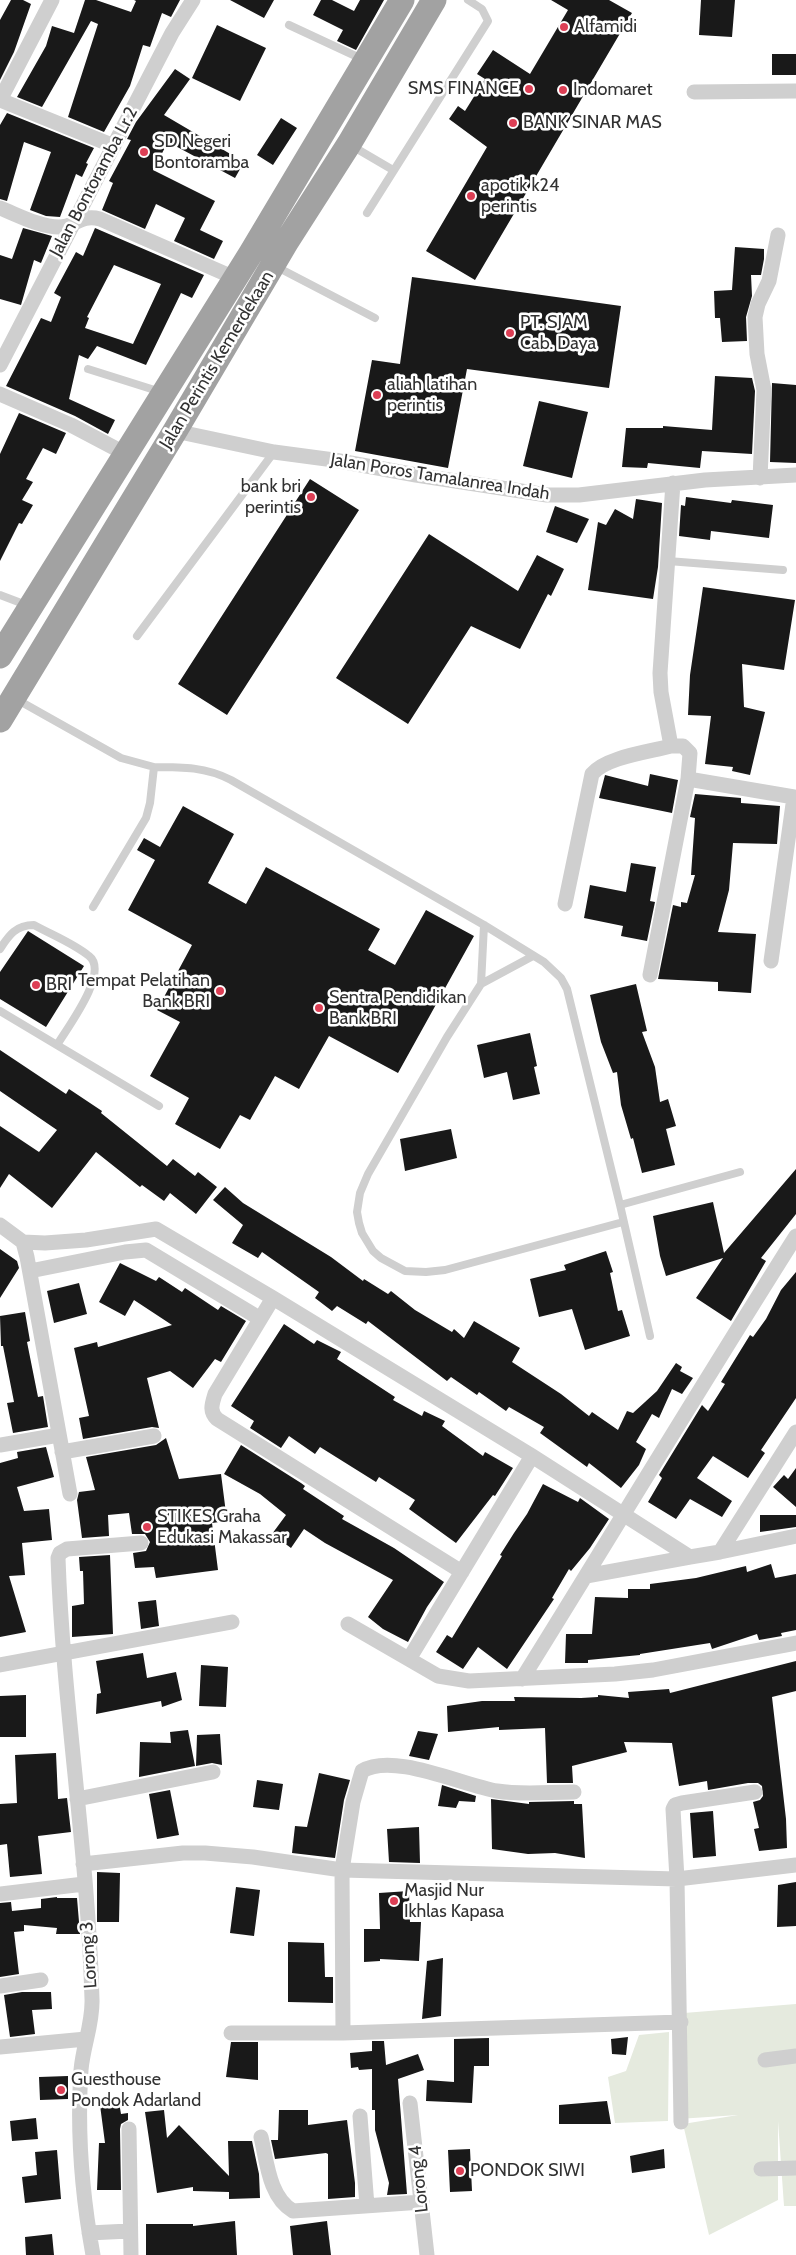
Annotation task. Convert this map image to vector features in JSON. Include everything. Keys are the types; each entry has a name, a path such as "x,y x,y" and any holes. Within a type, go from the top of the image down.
{"highway":[{"name":"Jalan Perintis Kemerdekaan","path":"0,720 176,431 273,265 277,235 366,61 402,0"},
{"name":"Jalan Perintis Kemerdekaan","path":"0,656 24,604 166,393 235,278 277,235 349,144 434,0"}],"street":[{"path":"52,0 0,100 114,146"},
{"name":"Jalan Bontoramba Lr.2","path":"0,365 172,33 193,0"},
{"path":"694,92 796,91"},
{"path":"0,208 45,225 61,227 89,217 100,220 235,278"},
{"path":"760,478 764,390 757,354 755,317 756,310 769,281 778,235"},
{"path":"0,394 65,422 126,454"},
{"name":"Jalan Poros Tamalanrea Indah","path":"176,431 274,452 547,495 579,494 673,483 796,476"},
{"path":"671,746 660,681 673,483"},
{"path":"565,904 592,774 598,768 610,763 671,746 683,746 690,753 688,779 650,975"},
{"path":"688,779 795,797 771,961"},
{"path":"0,1225 23,1242 44,1244 86,1240 156,1229 532,1456 690,1557"},
{"path":"522,1679 624,1516 683,1414 796,1236"},
{"path":"23,1242 30,1271 70,1494"},
{"path":"30,1271 125,1252 151,1251 259,1318"},
{"path":"273,1298 259,1318 215,1394 212,1414 217,1419 462,1572"},
{"path":"720,1552 796,1432"},
{"path":"0,1445 59,1435"},
{"path":"62,1452 154,1436"},
{"path":"409,1659 532,1456"},
{"path":"586,1576 796,1536"},
{"name":"Lorong 3","path":"92,2255 79,2108 86,2039 90,2027 92,2005 84,1884 63,1654 58,1562 60,1553 67,1549 141,1543"},
{"path":"0,1665 232,1622"},
{"path":"348,1624 438,1676 470,1681 653,1670 796,1643"},
{"path":"343,2033 342,1870 358,1779 362,1771 378,1764 402,1766 495,1790 518,1793 574,1792"},
{"path":"77,1800 213,1772"},
{"path":"681,2122 681,2022 674,1806 682,1803 755,1792"},
{"path":"82,1864 183,1853 253,1857 342,1870 677,1879 796,1865"},
{"path":"0,1894 84,1884"},
{"path":"0,1986 41,1980"},
{"path":"231,2033 343,2033 681,2022"},
{"path":"0,2047 86,2039"},
{"path":"765,2060 796,2056"},
{"name":"Lorong 4","path":"410,2104 427,2255"},
{"path":"360,2116 367,2206"},
{"path":"129,2129 129,2231 131,2255"},
{"path":"261,2137 272,2181 285,2206 293,2211 422,2202"},
{"path":"761,2169 796,2168"},
{"path":"89,2233 129,2231"}],"lane":[{"path":"367,213 488,21 482,9 468,0"},
{"path":"289,25 366,61"},
{"path":"349,144 393,170"},
{"path":"273,265 375,318"},
{"path":"88,369 166,393"},
{"path":"137,636 274,452"},
{"path":"668,561 783,570"},
{"path":"0,595 24,604"},
{"path":"14,698 121,758 154,767 190,767 216,772 484,925 554,971 567,989 650,1336"},
{"path":"93,907 146,818 150,803 154,767"},
{"path":"0,949 9,935 16,929 25,925 34,925 90,957 95,967 93,985 57,1045"},
{"path":"481,984 484,925"},
{"path":"533,956 481,984 447,1037 364,1183 357,1212 362,1233 368,1244 381,1258 405,1271 426,1272 445,1270 623,1222"},
{"path":"0,1011 158,1106"},
{"path":"620,1206 740,1172"}],"shaded area":[{"path":"796,2004 796,2206 784,2206 778,2121 778,2200 709,2235 683,2124 738,2115 678,2119 684,2013"},
{"path":"669,2032 668,2121 615,2123 608,2077 626,2071 639,2035"}],"building":[{"path":"11,0 23,0 31,4 14,52 0,80 0,20"},
{"path":"85,0 96,0 131,12 136,1 134,0 180,0 171,17 162,13 150,47 143,45 130,86 104,132 68,117 98,24 91,21 42,107 17,97 46,46 52,26 74,33"},
{"path":"230,0 274,0 264,18"},
{"path":"321,0 332,0 354,11 360,0 384,0 356,50 337,41 343,30 313,15"},
{"path":"551,0 609,0 632,13 475,280 426,251 487,147 449,119 458,106 465,111 485,79 477,74 493,50 530,74 568,10"},
{"path":"701,0 735,0 732,37 699,35"},
{"path":"217,25 266,48 240,101 192,78"},
{"path":"772,54 796,54 796,75 772,75"},
{"path":"175,69 190,79 164,115 244,162 235,178 168,142 153,170 215,201 200,230 223,241 214,259 174,241 185,218 156,204 145,229 102,210 113,183 109,181 131,140 127,139 136,122"},
{"path":"7,113 94,148 86,163 88,164 82,177 76,174 60,217 46,216 30,210 51,152 24,142 7,201 0,199 0,125"},
{"path":"281,118 297,128 273,165 257,155"},
{"path":"23,228 52,236 41,263 34,260 21,305 0,299 0,255 12,259"},
{"path":"95,228 204,275 192,298 181,293 146,365 97,346 88,359 79,355 69,399 115,420 108,434 75,416 6,386 41,318 51,322 61,297 54,293 76,252 83,256","holes":["114,265 161,284 133,344 85,328 89,318 87,317"]},
{"path":"735,247 764,249 764,259 761,275 751,275 752,296 746,317 747,341 722,342 720,318 715,318 714,291 732,290"},
{"name":"PT. SJAM Cab. Daya","path":"412,277 621,306 609,388 467,369 448,468 355,451 372,360 400,364"},
{"path":"715,376 752,378 755,391 752,454 702,451 700,468 648,463 647,468 622,467 626,428 663,428 663,426 712,430"},
{"path":"772,383 796,385 796,463 770,462"},
{"path":"539,401 588,412 572,478 523,466"},
{"path":"19,413 66,433 56,454 43,448 26,479 33,482 22,500 33,505 22,524 19,523 0,561 0,454"},
{"path":"310,479 359,510 227,715 178,684"},
{"path":"686,497 731,503 732,500 773,505 769,538 711,531 710,540 679,536 681,505 685,506"},
{"path":"636,499 662,503 658,567 653,599 588,590 598,522 606,525 615,509 633,519"},
{"path":"555,506 589,519 577,543 546,532"},
{"path":"429,534 518,591 537,555 564,569 551,596 548,594 520,649 471,626 408,724 336,678"},
{"path":"703,587 795,600 784,670 742,664 744,707 765,712 750,775 732,771 733,767 705,764 711,716 688,715 690,675"},
{"path":"650,774 678,780 672,813 599,798 605,775 648,786"},
{"path":"695,794 741,798 741,803 780,806 777,844 733,843 729,890 718,932 756,934 751,993 718,991 718,982 658,979 673,905 681,907 681,902 687,903 695,875 691,875 695,818 690,817"},
{"name":"Tempat Pelatihan Bank BRI","path":"183,806 234,834 208,883 246,904 266,867 380,929 368,950 395,965 426,910 474,936 398,1073 329,1036 299,1089 275,1076 250,1120 240,1115 220,1149 175,1124 189,1098 150,1076 180,1022 157,1010 192,945 128,910 155,860 137,850 144,838 160,847"},
{"path":"631,863 656,867 650,901 655,902 647,941 621,936 623,926 584,918 590,885 626,892"},
{"name":"BRI","path":"28,931 84,966 46,1027 0,999 0,972"},
{"path":"636,984 647,1031 642,1032 655,1067 660,1102 668,1099 676,1126 666,1129 675,1165 642,1173 633,1138 631,1139 621,1105 617,1072 613,1073 601,1042 590,995"},
{"path":"530,1033 537,1066 534,1067 540,1094 513,1100 507,1072 484,1078 477,1045"},
{"path":"0,1050 66,1094 69,1089 102,1111 101,1113 167,1166 173,1159 195,1176 198,1172 217,1187 196,1214 170,1193 164,1201 142,1185 140,1187 96,1152 52,1208 9,1174 0,1188 0,1126 39,1152 57,1130 0,1091"},
{"path":"451,1129 457,1158 405,1171 400,1139"},
{"path":"796,1169 796,1214 761,1258 766,1261 731,1321 696,1298 723,1258 666,1276 660,1256 653,1216 713,1202 724,1253"},
{"path":"225,1187 243,1203 331,1257 363,1281 364,1279 388,1294 391,1291 415,1310 452,1332 454,1329 464,1338 474,1321 520,1348 512,1362 561,1394 589,1416 592,1412 618,1430 627,1411 633,1413 657,1391 676,1363 682,1367 680,1371 693,1378 682,1394 672,1389 659,1418 652,1414 636,1442 646,1449 639,1465 621,1488 589,1463 587,1467 540,1433 544,1427 509,1407 506,1411 479,1392 477,1395 451,1377 447,1381 368,1321 366,1324 337,1306 332,1311 315,1298 319,1292 262,1252 258,1258 232,1243 243,1225 213,1200"},
{"path":"0,1249 17,1261 19,1268 0,1298"},
{"path":"606,1251 613,1272 610,1273 618,1311 622,1310 630,1336 585,1350 572,1309 539,1317 530,1279 566,1270 564,1265"},
{"path":"120,1263 156,1281 159,1277 182,1292 185,1288 218,1310 221,1306 246,1321 221,1362 215,1359 193,1388 170,1371 147,1378 159,1428 152,1427 83,1439 79,1418 89,1416 74,1348 97,1342 98,1347 172,1325 134,1300 125,1316 99,1302"},
{"path":"796,1272 796,1398 761,1450 765,1453 748,1478 713,1456 697,1478 732,1501 722,1517 690,1499 676,1519 648,1502 662,1478 659,1475 702,1405 708,1411 725,1384 721,1382 750,1335 753,1337 766,1319 781,1290"},
{"path":"79,1283 87,1314 54,1323 47,1291"},
{"path":"25,1312 30,1341 27,1342 38,1397 43,1396 48,1427 13,1433 7,1403 14,1402 3,1346 1,1346 0,1316"},
{"path":"284,1324 314,1344 317,1340 341,1352 337,1359 395,1397 393,1400 422,1416 424,1411 445,1421 442,1426 483,1456 485,1452 513,1468 495,1496 493,1495 456,1543 409,1509 415,1500 379,1477 376,1482 320,1447 315,1454 289,1436 281,1448 250,1428 254,1421 231,1406"},
{"name":"STIKES Graha Edukasi Makassar","path":"166,1438 179,1479 221,1474 227,1521 212,1523 218,1570 156,1578 154,1567 135,1568 133,1553 146,1551 150,1542 145,1534 132,1534 129,1513 108,1515 109,1536 82,1538 77,1500 79,1492 95,1490 86,1457 156,1445"},
{"path":"241,1445 301,1483 305,1486 303,1489 344,1516 342,1519 394,1548 444,1582 427,1607 408,1642 383,1629 368,1617 393,1580 325,1543 304,1529 291,1548 272,1534 286,1515 260,1494 224,1474"},
{"path":"46,1447 54,1477 17,1487 24,1511 49,1509 52,1540 22,1543 25,1575 9,1576 26,1632 0,1637 0,1463 18,1458 17,1452"},
{"path":"796,1468 796,1507 773,1487 784,1475 788,1479"},
{"path":"543,1484 578,1502 580,1498 609,1519 590,1548 571,1571 569,1569 552,1598 554,1599 507,1669 478,1647 463,1669 436,1652 447,1635 452,1638"},
{"path":"760,1515 796,1515 796,1527 760,1532"},
{"path":"110,1555 113,1634 72,1637 72,1606 84,1604 83,1571 80,1571 79,1557"},
{"path":"771,1564 775,1578 796,1574 796,1630 781,1633 782,1636 759,1640 757,1634 712,1649 710,1643 640,1655 588,1660 588,1663 565,1663 566,1634 592,1634 595,1597 628,1598 628,1589 650,1589 650,1584 696,1578 746,1566 747,1572"},
{"path":"156,1600 159,1626 141,1629 138,1602"},
{"path":"143,1653 147,1678 176,1672 182,1700 162,1707 161,1701 96,1714 97,1694 101,1693 96,1661"},
{"path":"796,1661 796,1691 772,1697 786,1819 787,1848 759,1851 754,1829 759,1828 753,1802 760,1800 763,1796 762,1786 758,1783 748,1783 708,1790 707,1781 679,1786 672,1743 624,1742 627,1752 572,1766 573,1783 547,1783 545,1728 499,1730 499,1727 448,1732 447,1706 482,1701 515,1701 514,1697 581,1698 598,1697 598,1695 629,1698 628,1692 669,1689 670,1693"},
{"path":"201,1665 228,1667 226,1707 199,1706"},
{"path":"26,1695 26,1737 0,1737 0,1696"},
{"path":"188,1730 195,1766 139,1777 140,1742 171,1743 170,1732"},
{"path":"418,1731 438,1734 429,1760 409,1756"},
{"path":"220,1734 222,1765 212,1763 196,1766 197,1735"},
{"path":"56,1753 58,1799 67,1798 71,1832 38,1836 42,1874 10,1877 7,1844 0,1845 0,1804 17,1803 15,1755"},
{"path":"319,1773 350,1780 344,1800 335,1858 292,1853 295,1826 307,1827"},
{"path":"257,1780 283,1784 279,1810 253,1807"},
{"path":"442,1785 476,1796 475,1802 459,1801 456,1808 438,1806"},
{"path":"170,1790 179,1835 157,1839 149,1794"},
{"path":"491,1799 529,1804 529,1802 574,1801 574,1804 582,1804 585,1858 555,1853 528,1854 492,1849"},
{"path":"713,1811 716,1856 693,1858 690,1813"},
{"path":"419,1827 420,1863 389,1862 387,1829"},
{"path":"97,1872 120,1873 119,1922 97,1922"},
{"path":"796,1882 796,1926 777,1927 778,1885"},
{"path":"236,1887 260,1890 254,1936 230,1933"},
{"path":"409,1891 410,1922 421,1922 419,1961 380,1959 380,1961 364,1962 364,1929 380,1929 379,1893"},
{"path":"57,1897 77,1898 80,1934 56,1934 57,1928 24,1925 24,1931 14,1932 19,1974 0,1977 0,1903 11,1902 12,1911 41,1908 41,1899"},
{"path":"288,1942 324,1943 325,1977 333,1977 333,2003 288,2002"},
{"path":"443,1958 441,2016 422,2019 427,1961"},
{"path":"22,1992 51,1992 52,2009 32,2010 35,2034 10,2037 4,1995"},
{"path":"628,2037 626,2055 612,2054 611,2039"},
{"path":"489,2038 489,2066 474,2066 472,2103 426,2101 427,2080 454,2082 454,2039"},
{"path":"372,2041 384,2041 386,2065 418,2054 424,2070 398,2079 407,2194 387,2195 389,2183 375,2130 375,2110 372,2110 372,2069 359,2070 358,2067 351,2068 350,2053 372,2051"},
{"path":"231,2042 258,2042 258,2080 226,2077"},
{"path":"68,2076 68,2099 40,2100 39,2077"},
{"path":"607,2101 611,2124 559,2124 559,2105"},
{"path":"119,2102 121,2114 128,2113 128,2120 121,2124 120,2129 121,2190 97,2190 99,2143 105,2143 100,2105"},
{"path":"164,2110 167,2138 179,2125 229,2176 228,2141 252,2141 259,2174 260,2198 229,2199 229,2192 193,2191 193,2187 157,2193 145,2112"},
{"path":"279,2110 308,2110 308,2125 347,2120 355,2197 328,2199 328,2154 326,2153 275,2159 271,2140 278,2140"},
{"path":"36,2118 38,2139 12,2141 10,2121"},
{"name":"PONDOK SIWI","path":"470,2149 472,2191 450,2192 448,2150"},
{"path":"664,2149 665,2168 632,2173 630,2156"},
{"path":"57,2150 61,2199 25,2203 22,2177 37,2175 35,2152"},
{"path":"235,2221 237,2255 146,2255 146,2224 193,2224 193,2226"},
{"path":"327,2221 331,2255 293,2255 290,2226"},
{"path":"52,2234 54,2255 26,2255 25,2237"}],"place":[{"name":"Alfamidi","path":"564,27"},
{"name":"SMS FINANCE","path":"529,89"},
{"name":"Indomaret","path":"563,90"},
{"name":"BANK SINAR MAS","path":"513,123"},
{"name":"SD Negeri Bontoramba","path":"144,152"},
{"name":"apotik k24 perintis","path":"471,196"},
{"name":"PT. SJAM Cab. Daya","path":"510,333"},
{"name":"aliah latihan perintis","path":"377,395"},
{"name":"bank bri perintis","path":"311,497"},
{"name":"BRI","path":"36,985"},
{"name":"Tempat Pelatihan Bank BRI","path":"220,991"},
{"name":"Sentra Pendidikan Bank BRI","path":"319,1008"},
{"name":"STIKES Graha Edukasi Makassar","path":"147,1527"},
{"name":"Masjid Nur Ikhlas Kapasa","path":"394,1901"},
{"name":"Guesthouse Pondok Adarland","path":"61,2090"},
{"name":"PONDOK SIWI","path":"460,2171"}]}
